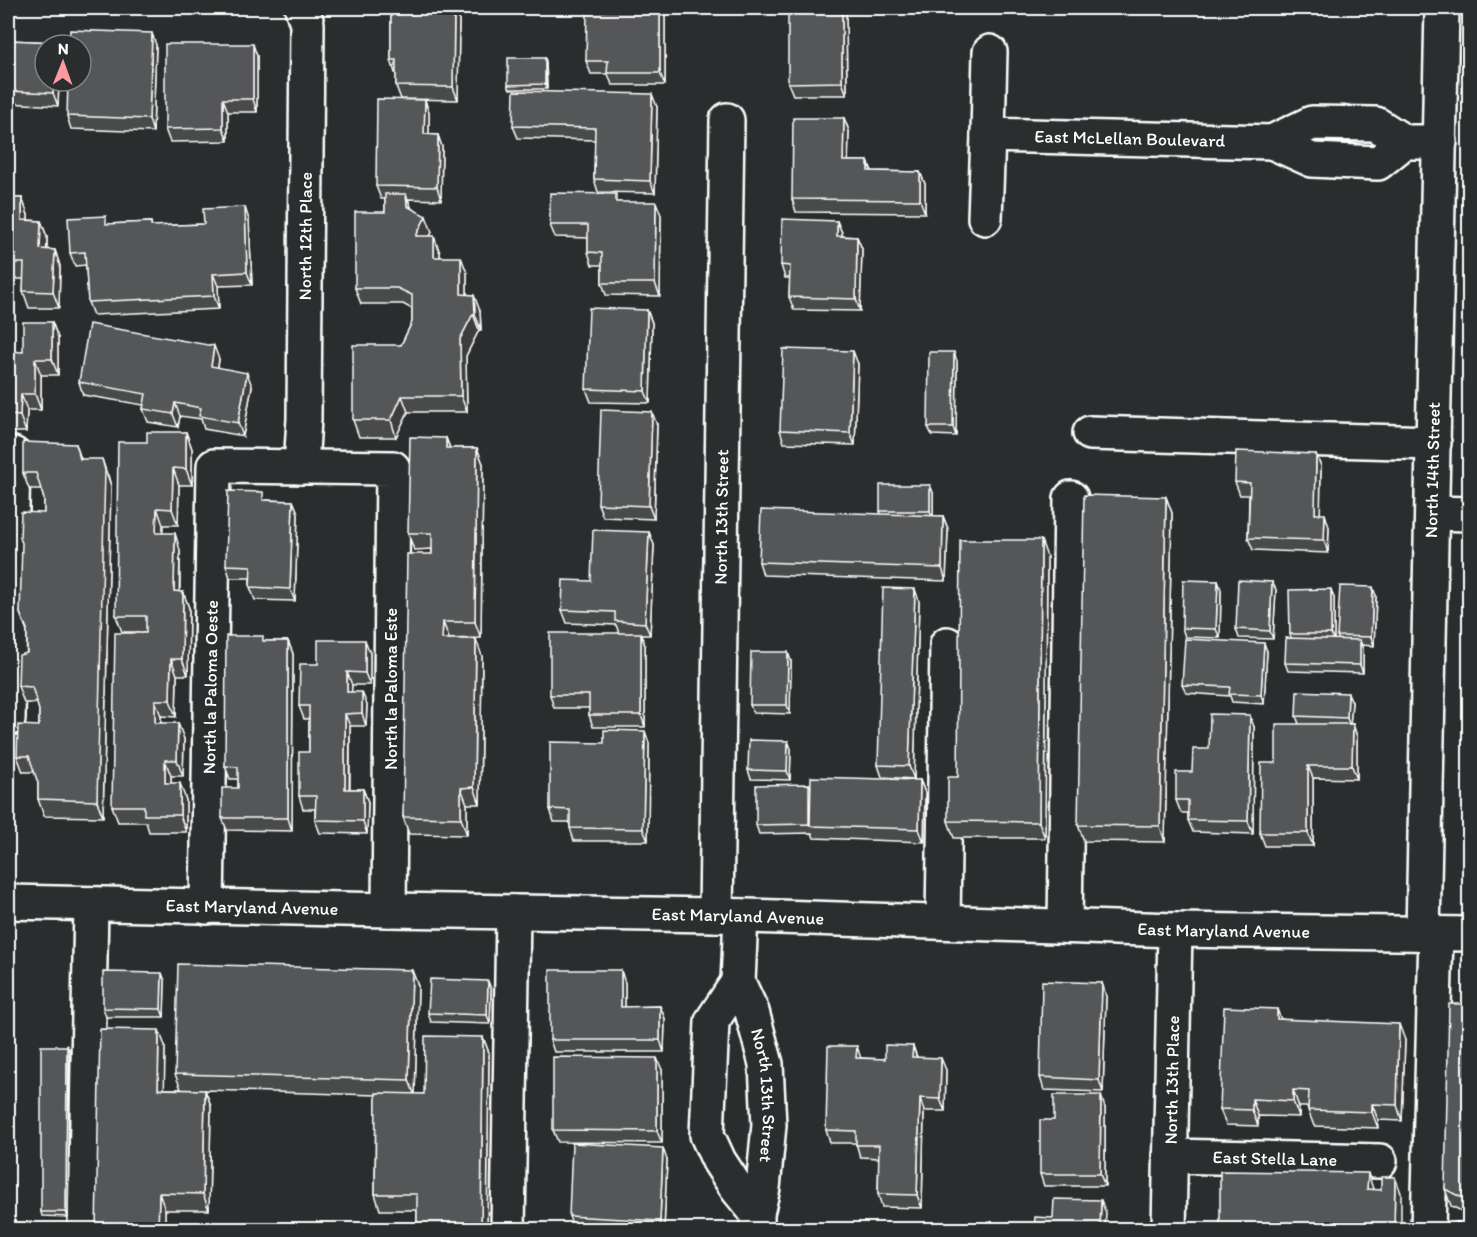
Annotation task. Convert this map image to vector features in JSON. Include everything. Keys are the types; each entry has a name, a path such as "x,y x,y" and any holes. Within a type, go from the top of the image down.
{"street":[{"name":"North 12th Place","path":"301,467 304,419 307,36 307,24 302,8"},
{"name":"North 14th Street","path":"1428,1230 1432,513 1442,8"},
{"path":"986,218 990,52"},
{"name":"North 13th Street","path":"727,120 723,489 729,915 738,982 752,1012 766,1064 769,1125 763,1188 757,1221"},
{"name":"East McLellan Boulevard","path":"988,135 1272,142 1312,160 1378,163 1404,142 1376,124 1312,123 1272,142"},
{"path":"1339,161 1340,124"},
{"path":"1404,142 1440,142"},
{"path":"1090,433 1434,443"},
{"path":"8,718 10,454"},
{"name":"North la Paloma Oeste","path":"207,907 214,466 301,467"},
{"name":"North la Paloma Este","path":"301,467 393,468 389,910"},
{"path":"1065,926 1071,498"},
{"path":"1432,513 1470,514"},
{"path":"943,922 947,644"},
{"name":"East Maryland Avenue","path":"8,902 729,915 1175,930 1470,934"},
{"path":"85,1230 91,904"},
{"path":"508,1230 513,912"},
{"name":"North 13th Place","path":"1169,1230 1175,930"},
{"name":"North 13th Street","path":"738,982 712,1021 707,1135 719,1161 757,1221"},
{"name":"East Stella Lane","path":"1170,1156 1380,1161"}],"building":[{"path":"391,8 454,8 453,87 396,86 396,60 391,60"},
{"path":"605,8 660,8 660,73 607,73 608,61 586,61 587,11 605,11"},
{"path":"788,8 842,8 842,82 788,83"},
{"path":"70,30 152,33 149,119 67,116 68,93 93,93 93,33 70,33"},
{"path":"8,40 33,41 33,92 8,91"},
{"path":"165,44 253,44 253,99 223,99 223,128 165,129"},
{"path":"508,58 545,58 545,84 508,85"},
{"path":"514,91 652,94 650,181 594,179 595,128 513,126"},
{"path":"377,99 425,100 424,134 438,135 437,187 376,186"},
{"path":"793,118 844,118 843,161 868,161 868,171 920,172 920,200 792,199"},
{"path":"550,193 616,194 616,202 656,202 655,283 602,283 602,253 588,252 588,225 550,225"},
{"path":"385,194 406,194 407,206 426,216 416,236 434,236 434,257 461,257 461,294 474,295 475,314 460,339 461,396 402,396 391,420 353,420 353,345 401,345 412,322 412,295 397,288 355,288 355,212 385,212"},
{"path":"8,198 22,198 22,220 41,221 40,249 55,250 53,292 23,291 24,263 8,263"},
{"path":"245,207 247,272 213,274 214,296 88,302 85,252 70,253 68,218 106,216 106,224 151,222 151,226 204,224 203,209"},
{"path":"782,219 837,221 837,236 857,237 856,299 789,297 790,266 781,265"},
{"path":"589,308 647,310 645,391 586,389"},
{"path":"23,322 52,322 52,359 35,359 35,394 21,394 20,416 8,415 8,351 23,352"},
{"path":"89,324 214,346 211,366 247,373 238,423 199,416 201,408 175,403 173,414 143,409 146,394 79,382"},
{"path":"783,349 853,351 850,433 780,430"},
{"path":"929,352 954,352 953,427 928,427"},
{"path":"601,410 652,412 649,506 598,504"},
{"path":"147,432 186,432 186,469 173,468 172,509 157,508 156,533 175,533 174,591 183,592 182,659 171,659 170,700 155,700 155,723 178,723 177,760 165,760 165,783 180,783 180,815 144,815 144,806 112,806 115,633 146,633 146,616 116,616 118,442 147,442"},
{"path":"410,437 446,438 446,448 477,448 475,622 443,622 442,639 476,639 474,787 461,788 461,818 403,817 407,554 432,554 432,533 408,533"},
{"path":"23,442 76,444 80,459 102,459 105,470 97,801 38,799 38,783 29,756 17,756 18,725 39,726 39,710 32,687 18,686 19,655 27,653 27,629 20,613 21,512 44,513 44,499 36,473 23,473"},
{"path":"1236,451 1316,454 1315,514 1325,514 1324,540 1248,538 1250,483 1235,482"},
{"path":"880,485 930,485 930,511 880,511"},
{"path":"228,491 263,492 263,500 293,501 290,589 250,587 251,566 226,565"},
{"path":"1084,495 1166,497 1160,826 1078,825"},
{"path":"761,510 943,516 942,568 759,562"},
{"path":"1470,526 1470,593 1467,593"},
{"path":"593,530 649,532 645,623 615,621 615,612 562,610 563,580 591,581"},
{"path":"960,540 1041,540 1039,822 948,821 948,777 958,777"},
{"path":"1183,580 1218,581 1216,629 1182,628"},
{"path":"1238,580 1272,582 1270,631 1236,629"},
{"path":"1340,586 1373,587 1371,637 1337,636"},
{"path":"883,588 915,589 909,766 878,765"},
{"path":"1331,589 1331,634 1290,634 1289,590"},
{"path":"550,633 641,633 641,715 589,715 589,695 550,695"},
{"path":"226,636 263,636 263,641 288,641 288,818 222,818 222,788 238,788 238,767 225,766"},
{"path":"1286,638 1360,640 1360,665 1285,663"},
{"path":"1185,639 1264,643 1261,695 1229,694 1230,687 1182,685"},
{"path":"318,640 365,640 365,673 347,672 347,692 362,692 362,713 345,714 345,789 363,789 363,821 315,820 316,796 299,796 299,752 309,752 309,706 299,706 300,664 318,664"},
{"path":"751,652 788,652 787,705 750,705"},
{"path":"1297,691 1348,693 1347,718 1296,716"},
{"path":"1210,714 1250,715 1248,821 1188,820 1188,800 1176,800 1176,772 1192,772 1193,749 1209,749"},
{"path":"1276,724 1353,724 1352,766 1308,766 1308,833 1260,833 1261,763 1276,763"},
{"path":"604,730 645,731 643,829 570,828 570,810 550,809 550,742 604,743"},
{"path":"749,740 788,741 787,771 748,770"},
{"path":"811,777 920,780 919,829 810,826"},
{"path":"809,784 809,824 756,825 756,785"},
{"path":"178,964 412,970 409,1080 175,1074"},
{"path":"550,970 621,970 621,1007 660,1006 660,1040 550,1040"},
{"path":"103,972 162,973 161,1009 103,1008"},
{"path":"430,979 488,981 487,1015 428,1013"},
{"path":"1042,981 1102,983 1099,1080 1040,1077"},
{"path":"1449,1004 1470,1004 1470,1202 1445,1189"},
{"path":"1224,1007 1277,1009 1277,1019 1399,1024 1397,1105 1372,1104 1372,1112 1308,1110 1309,1091 1293,1090 1293,1101 1252,1099 1252,1110 1220,1109"},
{"path":"100,1029 159,1030 158,1089 205,1090 203,1194 159,1193 158,1230 96,1230"},
{"path":"425,1036 483,1037 481,1230 417,1230 417,1194 375,1194 376,1093 424,1094"},
{"path":"885,1045 913,1046 912,1057 941,1058 940,1099 920,1098 917,1195 878,1194 879,1145 856,1145 856,1131 826,1130 828,1046 857,1046 856,1058 885,1059"},
{"path":"41,1046 67,1046 66,1212 41,1212"},
{"path":"553,1057 657,1058 657,1131 553,1130"},
{"path":"1054,1095 1101,1095 1100,1174 1040,1174 1040,1120 1054,1120"},
{"path":"572,1143 663,1148 660,1221 569,1216"},
{"path":"1220,1171 1368,1173 1367,1189 1381,1190 1381,1177 1395,1177 1394,1230 1220,1230"},
{"path":"1054,1199 1101,1200 1100,1230 1034,1230 1035,1217 1053,1218"},
{"path":"1456,1222 1470,1222 1470,1230 1456,1230"}]}
